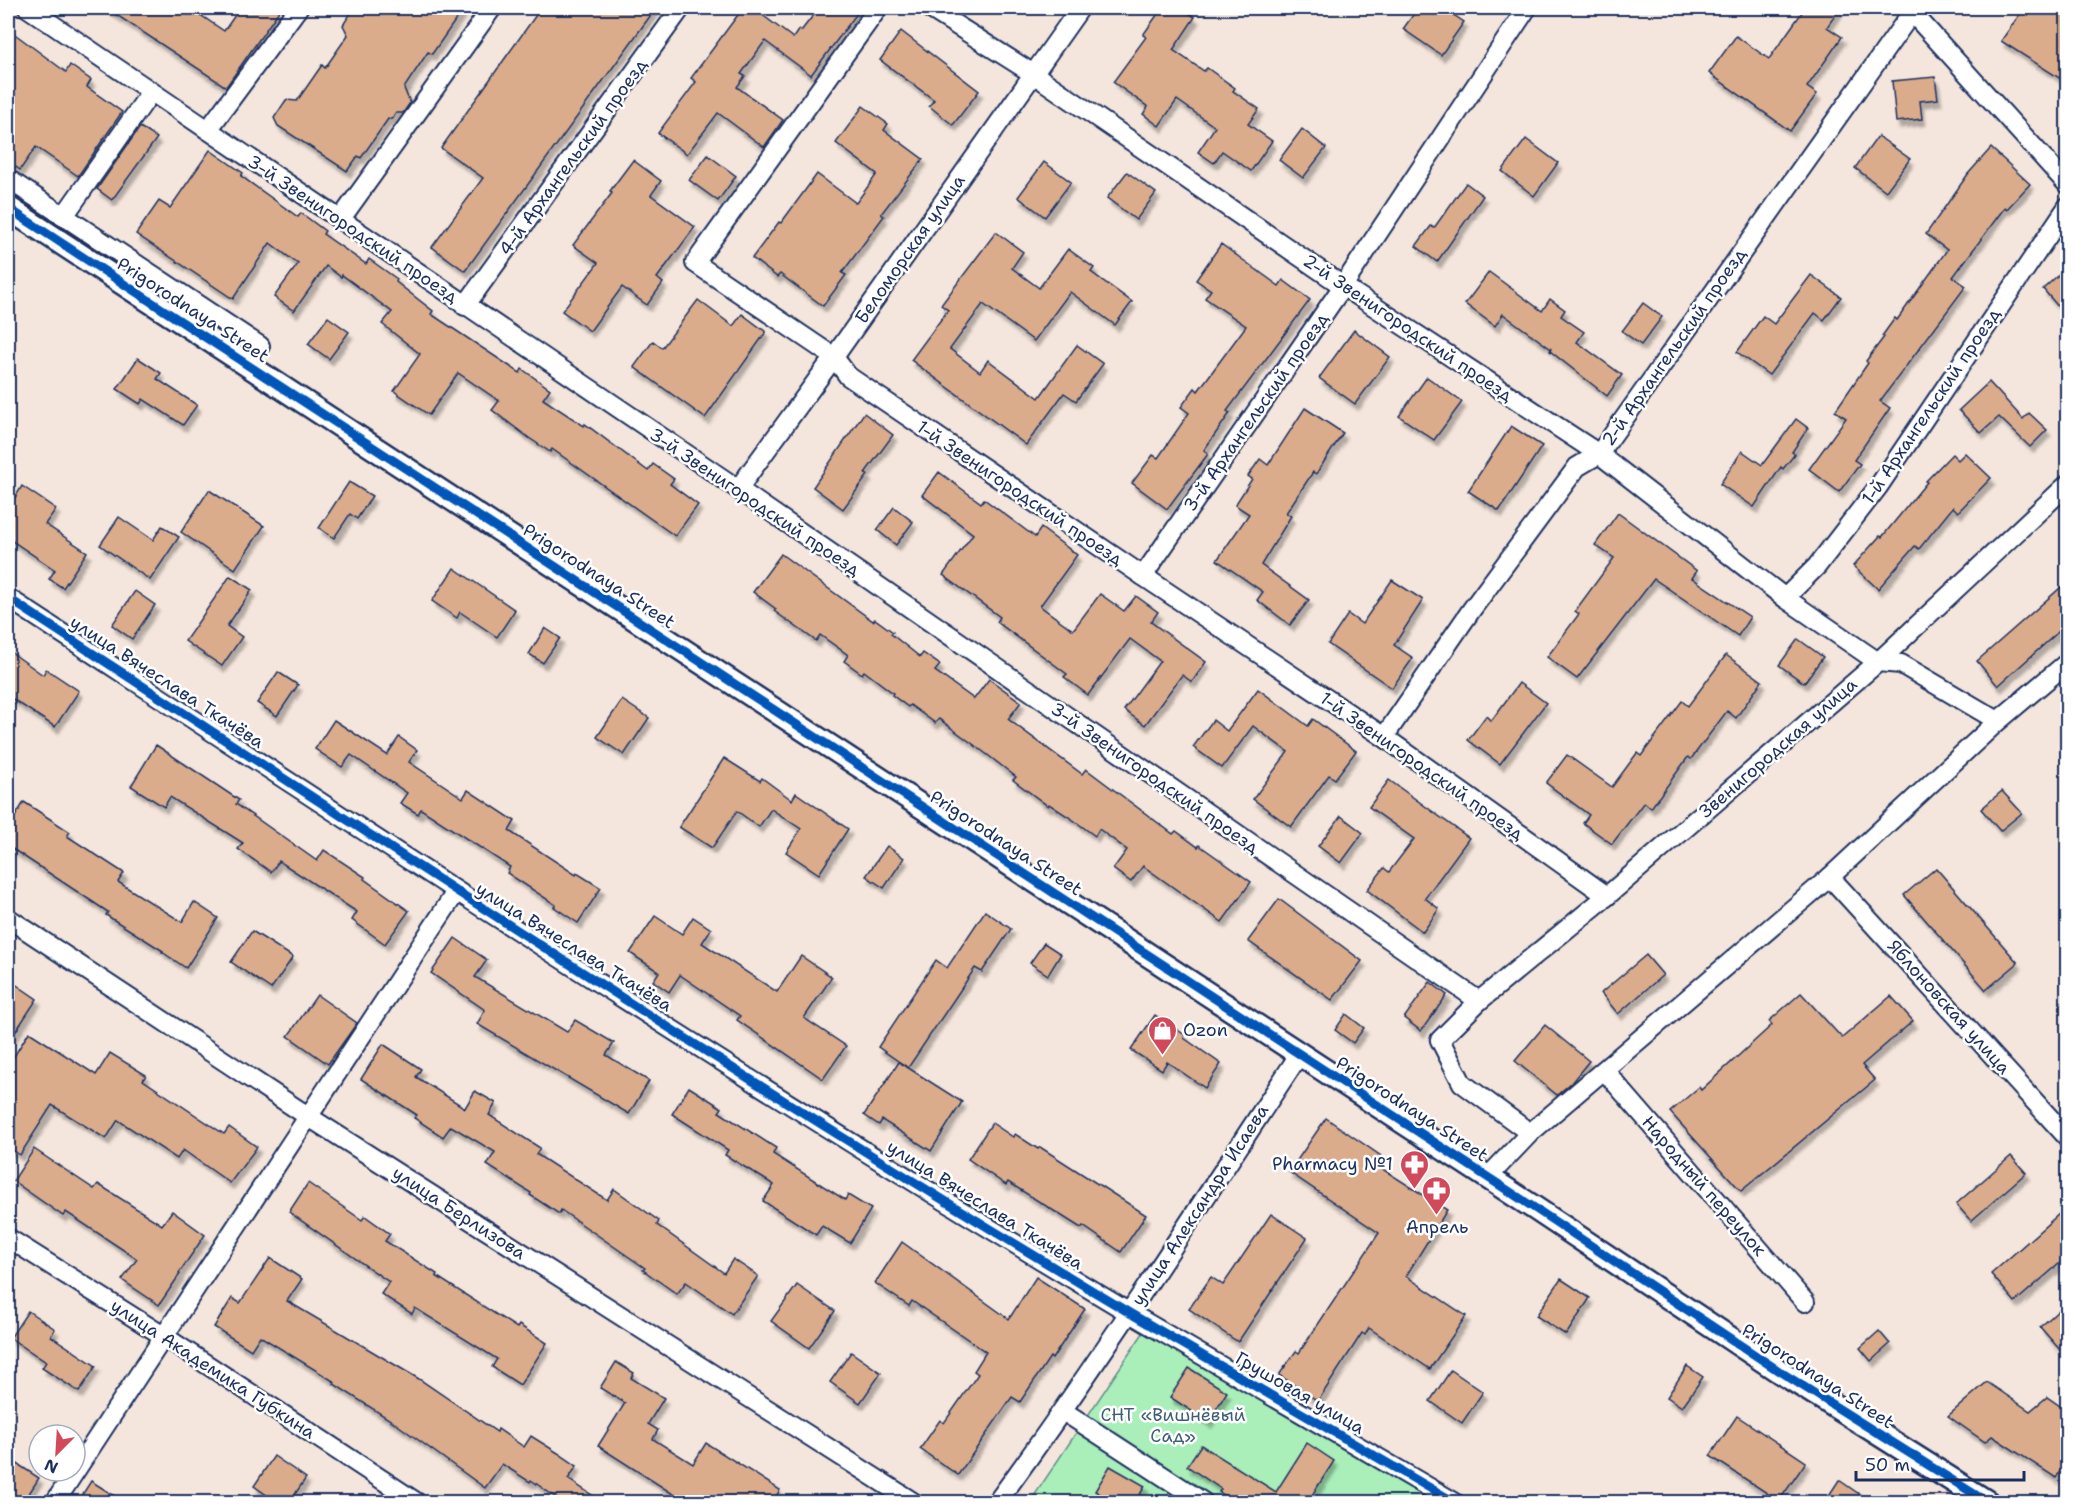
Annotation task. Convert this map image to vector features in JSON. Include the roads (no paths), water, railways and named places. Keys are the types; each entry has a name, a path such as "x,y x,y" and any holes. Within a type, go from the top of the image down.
{"street":[{"name":"3-й Звенигородский проезд","path":"28,8 738,489 1479,1001"},
{"path":"208,130 298,8"},
{"path":"340,220 492,8"},
{"name":"4-й Архангельский проезд","path":"465,306 681,8"},
{"name":"1-й Звенигородский проезд","path":"878,8 695,263 834,357 848,376 1384,737 1607,896"},
{"name":"2-й Звенигородский проезд","path":"929,8 1032,73 1343,286 1599,454 1785,598 1878,662"},
{"name":"Беломорская улица","path":"738,489 1080,8"},
{"name":"3-й Архангельский проезд","path":"1143,576 1343,286 1527,8"},
{"path":"1911,9 2067,185"},
{"name":"2-й Архангельский проезд","path":"1384,737 1472,609 1577,467 1599,454 1911,9"},
{"path":"64,216 151,92"},
{"path":"8,179 260,346"},
{"name":"1-й Архангельский проезд","path":"1785,598 1817,566 1878,487 2067,206"},
{"name":"Prigorodnaya Street","path":"8,208 1779,1371 1987,1503"},
{"name":"Звенигородская улица","path":"1530,1133 1462,1083 1440,1040 1479,1001 1607,896 1878,662 2067,484"},
{"name":"улица Вячеслава Ткачёва","path":"8,598 456,892 848,1140 1130,1313"},
{"path":"1878,662 1901,664 1998,721"},
{"path":"1487,1178 1530,1133 1830,876 1998,721 2067,665"},
{"name":"Яблоновская улица","path":"1830,876 2067,1138"},
{"path":"55,1503 456,892"},
{"name":"улица Берлизова","path":"8,918 309,1117 913,1503"},
{"name":"улица Александра Исаева","path":"997,1503 1130,1313 1299,1055"},
{"name":"Народный переулок","path":"1604,1070 1805,1302"},
{"name":"улица Академика Губкина","path":"8,1238 165,1337 416,1503"},
{"name":"Грушовая улица","path":"1130,1313 1454,1503"},
{"path":"1063,1411 1203,1503"}],"place":[{"name":"Ozon","path":"1162,1056"},
{"name":"Pharmacy №1","path":"1414,1190"},
{"name":"Апрель","path":"1437,1216"}],"park label":[{"name":"СНТ «Вишнёвый Cад»","path":"1173,1425"}]}
